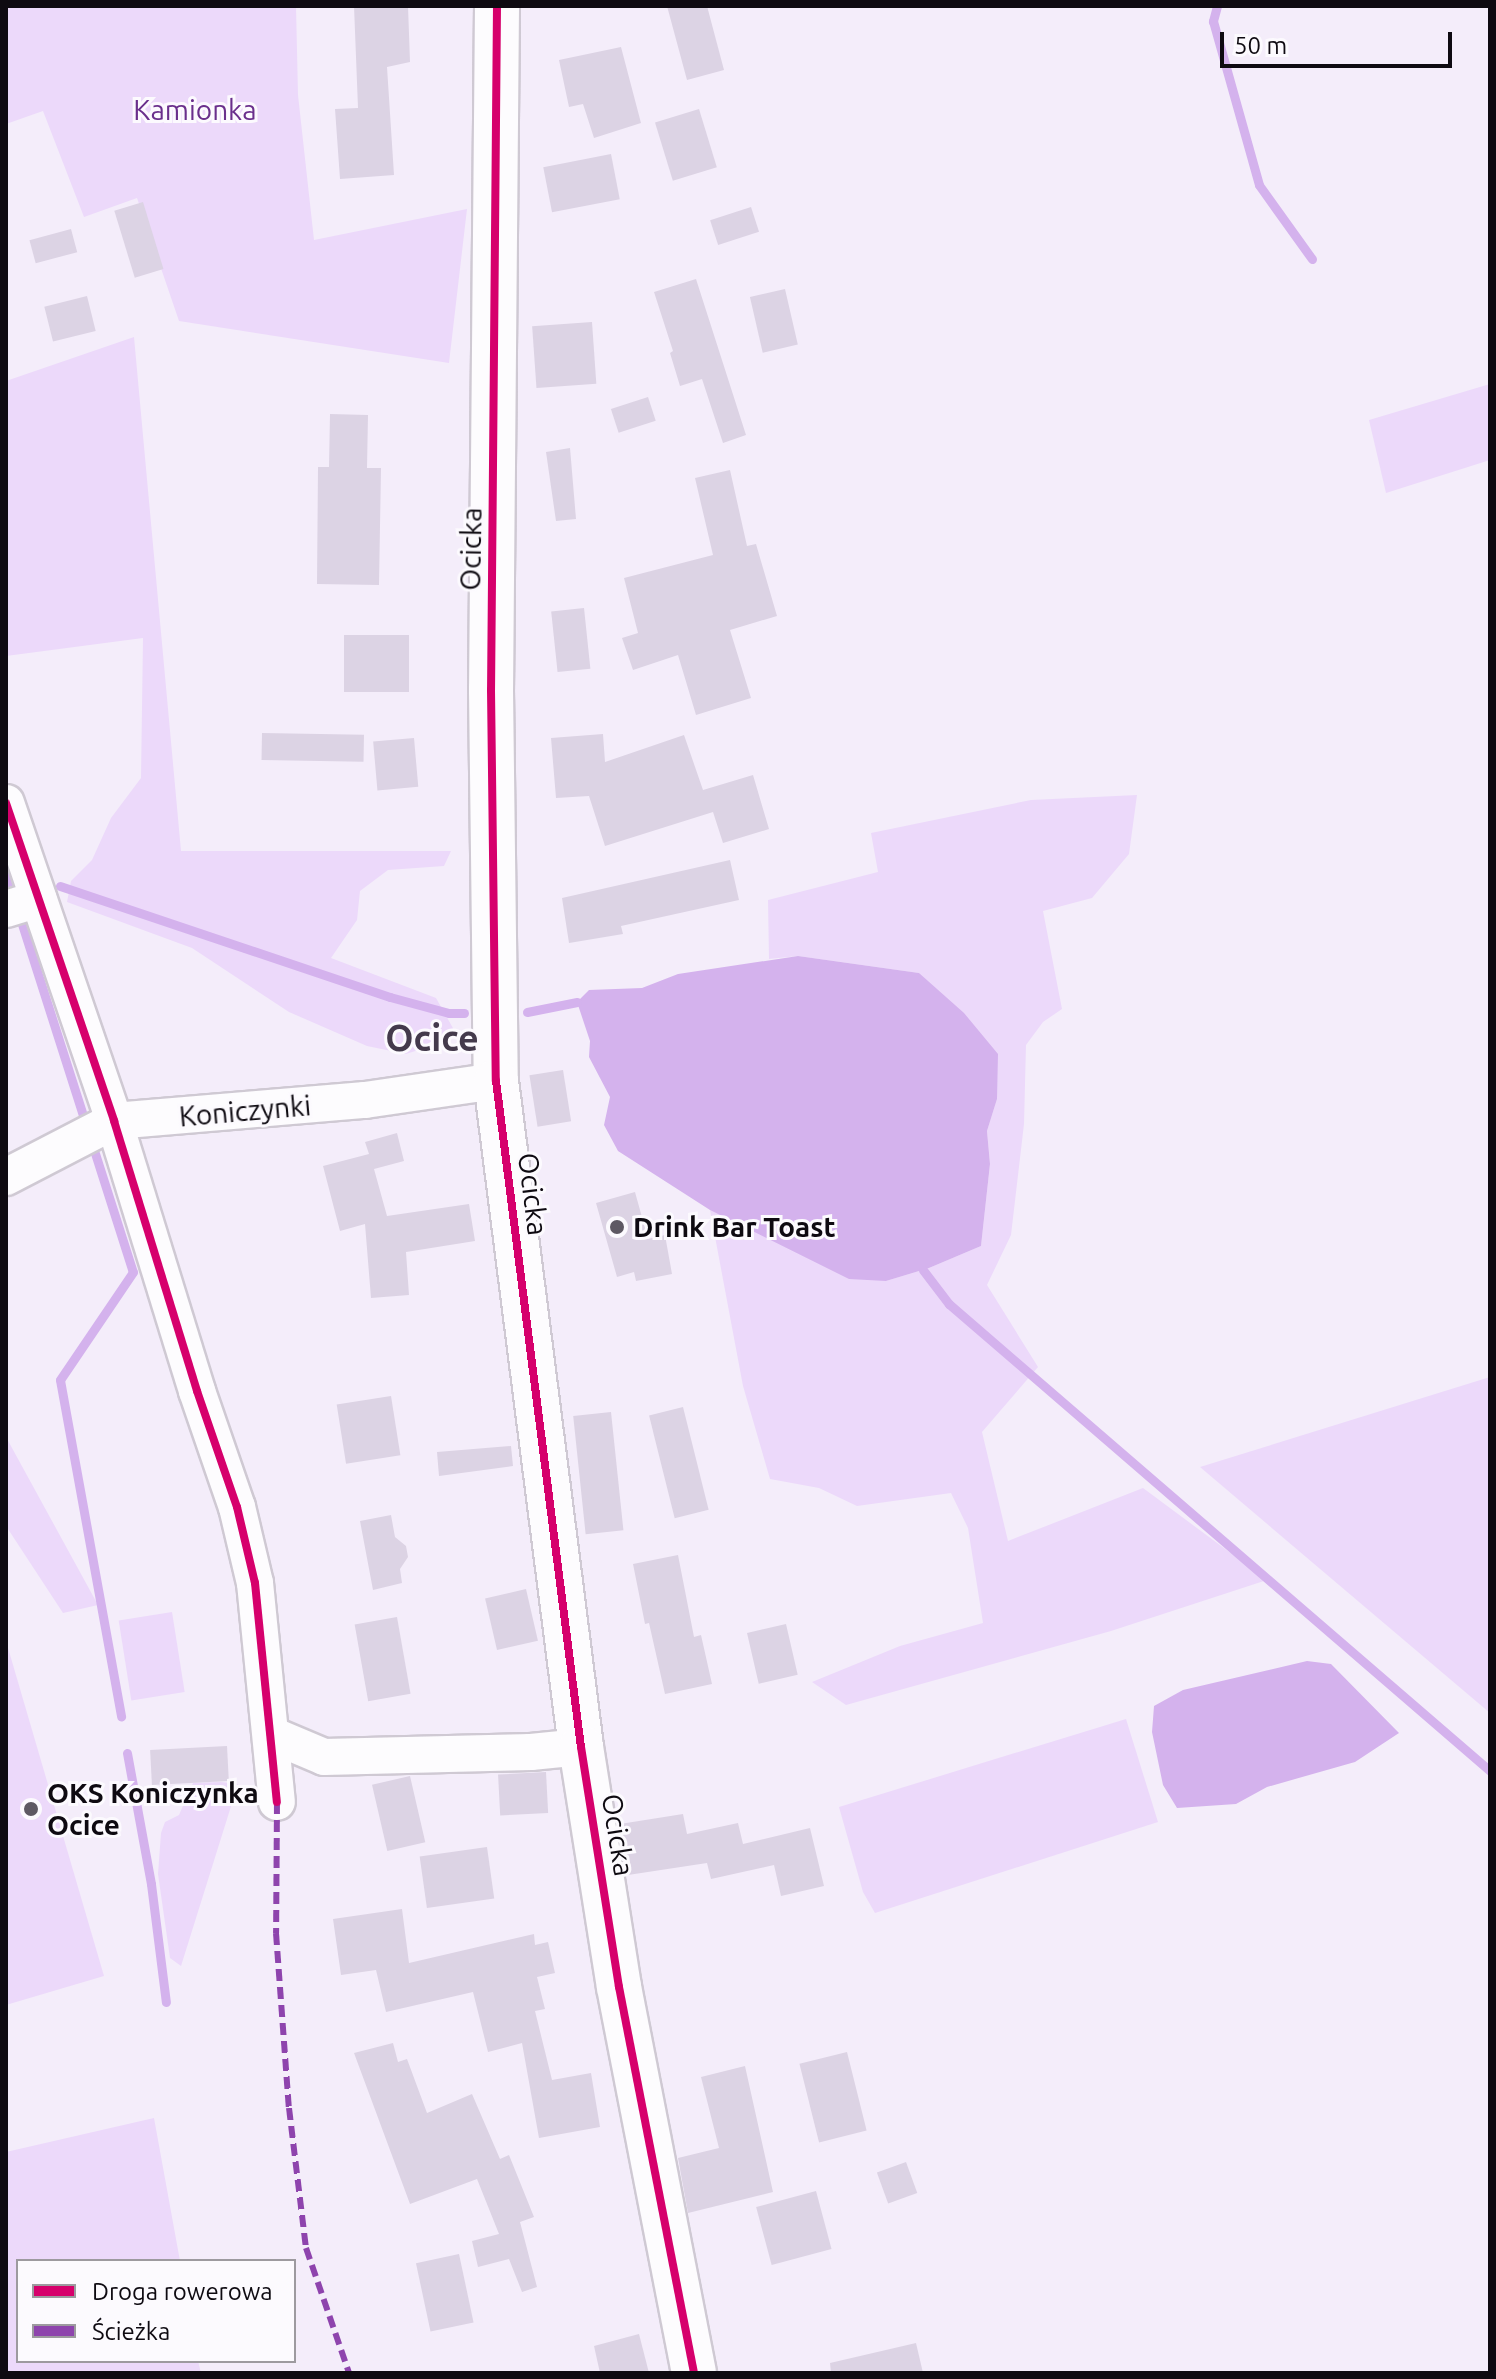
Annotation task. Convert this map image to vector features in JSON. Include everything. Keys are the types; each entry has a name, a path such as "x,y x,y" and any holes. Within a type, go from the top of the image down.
{"street":[{"name":"Ocicka","path":"497,6 491,690 496,1081 581,1747 619,1987 694,2373"},
{"path":"6,803 22,904 114,1121 237,1507 255,1583 277,1802"},
{"name":"Koniczynki","path":"6,1177 114,1121 350,1101 496,1081"},
{"path":"272,1735 324,1757 531,1752 581,1747"}],"green space":[{"name":"Kamionka","path":"6,6 296,6 298,95 314,240 467,209 449,363 179,321 137,198 84,217 43,111 6,124"},
{"path":"134,337 181,851 451,851 444,866 388,870 360,891 357,920 331,958 436,998 458,1037 406,1054 367,1046 289,1012 192,948 67,902 71,881 92,860 111,818 141,778 143,638 6,656 6,381"},
{"path":"1490,384 1490,460 1386,493 1369,420"},
{"path":"1137,795 1129,854 1092,898 1043,911 1062,1009 1043,1022 1026,1045 1024,1124 1011,1235 987,1285 1038,1367 982,1432 1008,1541 1143,1488 1267,1580 1111,1631 846,1705 812,1682 900,1646 983,1623 968,1528 951,1493 857,1506 819,1488 770,1479 743,1386 710,1210 886,1281 929,1268 981,1246 990,1164 987,1131 997,1099 919,973 798,956 769,959 768,900 878,872 871,833 1031,800"},
{"path":"1490,1377 1490,1713 1200,1467"},
{"path":"6,1437 98,1605 63,1613 6,1526"},
{"path":"172,1612 185,1692 131,1700 119,1620"},
{"name":"OKS Koniczynka Ocice","path":"6,1641 104,1976 6,2005"},
{"path":"1126,1719 1158,1822 875,1913 863,1892 839,1807"},
{"path":"193,1783 238,1784 181,1966 170,1958 158,1874 161,1833 165,1822 179,1815"},
{"path":"154,2118 180,2259 16,2259 16,2363 198,2363 201,2373 6,2373 6,2152"}],"shaded area":[{"path":"798,956 919,973 964,1013 998,1054 997,1099 987,1131 990,1164 981,1246 929,1268 886,1281 849,1279 710,1210 618,1151 604,1125 610,1097 589,1057 590,1041 577,1002 589,990 642,988 678,974"},
{"path":"1307,1661 1331,1664 1399,1733 1355,1762 1267,1787 1236,1804 1177,1808 1163,1785 1152,1732 1154,1706 1183,1690"}],"building":[{"path":"354,6 408,6 410,62 387,67 394,175 340,179 335,109 358,108"},
{"path":"667,6 707,6 724,70 687,80"},
{"path":"621,47 641,123 594,138 583,104 569,107 559,60"},
{"path":"699,109 717,167 673,181 655,122"},
{"path":"611,154 620,199 552,212 543,167"},
{"path":"143,202 163,269 135,278 114,211"},
{"path":"751,207 759,232 718,245 710,220"},
{"path":"71,229 77,252 36,263 29,240"},
{"path":"696,279 746,435 723,443 702,379 680,386 670,353 673,351 654,292"},
{"path":"785,289 798,345 763,353 750,297"},
{"path":"87,296 96,331 53,342 44,307"},
{"path":"592,322 596,384 536,388 532,326"},
{"path":"648,397 656,421 619,433 611,409"},
{"path":"330,414 368,415 367,468 381,468 379,585 317,584 318,467 329,467"},
{"path":"570,448 576,519 556,521 546,452"},
{"path":"730,470 747,546 756,544 777,616 730,630 751,698 696,715 678,655 633,670 622,638 638,633 624,578 713,555 695,478"},
{"path":"584,608 590,669 558,672 551,611"},
{"path":"344,635 409,635 409,692 344,692"},
{"path":"262,733 364,735 364,762 262,760"},
{"path":"603,734 605,762 684,735 703,790 753,775 769,829 723,843 713,812 605,846 589,796 556,798 551,738"},
{"path":"414,738 418,787 377,790 373,742"},
{"path":"730,860 739,900 621,926 623,934 569,943 562,898"},
{"path":"563,1070 571,1121 538,1127 529,1075"},
{"path":"397,1133 404,1161 374,1169 387,1216 469,1204 475,1241 406,1252 409,1295 371,1298 365,1224 340,1231 323,1166 369,1154 365,1142"},
{"path":"635,1192 648,1239 665,1235 672,1274 636,1281 634,1272 617,1277 596,1203"},
{"path":"391,1396 400,1455 346,1464 337,1405"},
{"path":"683,1407 709,1510 675,1518 649,1415"},
{"path":"611,1412 623,1530 586,1534 573,1416"},
{"path":"511,1446 513,1466 439,1476 437,1452"},
{"path":"391,1515 395,1537 406,1546 408,1557 400,1569 402,1583 373,1590 360,1521"},
{"path":"678,1555 694,1637 701,1635 712,1684 665,1694 649,1623 645,1624 633,1564"},
{"path":"526,1589 538,1641 497,1650 485,1598"},
{"path":"397,1617 411,1694 368,1701 355,1624"},
{"path":"786,1624 798,1675 759,1684 747,1633"},
{"path":"227,1746 229,1781 152,1785 150,1750"},
{"path":"546,1772 548,1813 500,1815 498,1775"},
{"path":"410,1776 425,1842 387,1851 372,1785"},
{"path":"683,1814 687,1834 738,1823 743,1844 810,1828 824,1886 781,1896 774,1865 711,1879 707,1863 628,1875 620,1824"},
{"path":"487,1847 494,1898 427,1908 420,1856"},
{"path":"402,1909 409,1963 534,1934 535,1945 548,1942 555,1973 537,1977 545,2009 535,2011 552,2080 591,2073 600,2127 539,2138 522,2043 488,2052 473,1992 386,2012 376,1970 341,1975 333,1919"},
{"path":"393,2043 398,2062 407,2059 427,2113 472,2094 500,2159 509,2155 534,2217 520,2222 537,2287 522,2292 509,2259 478,2267 472,2241 499,2234 477,2179 410,2204 354,2053"},
{"path":"847,2052 867,2131 819,2142 799,2064"},
{"path":"745,2066 773,2192 688,2213 678,2158 719,2148 701,2077"},
{"path":"906,2162 917,2193 888,2204 877,2173"},
{"path":"816,2191 832,2249 772,2265 756,2207"},
{"path":"459,2254 474,2322 431,2332 416,2263"},
{"path":"639,2334 649,2373 600,2373 594,2346"},
{"path":"916,2343 923,2373 831,2373 830,2363"}],"waterway":[{"path":"1217,6 1213,21 1259,185 1312,259"},
{"path":"6,872 12,893"},
{"path":"60,886 390,997 449,1013 464,1013"},
{"path":"20,918 85,1122"},
{"path":"527,1012 577,1002"},
{"path":"93,1147 133,1272 60,1380 121,1717"},
{"path":"923,1270 949,1304 1490,1771"},
{"path":"127,1753 151,1884 166,2002"}],"marked path":[{"path":"277,1802 276,1933 289,2108 306,2248 349,2373"}],"cycle path":[{"path":"497,6 491,690 496,1081 581,1747 619,1987 694,2373"},
{"path":"6,803 114,1121 197,1391 237,1507 255,1583 277,1802"}],"place":[{"name":"Drink Bar Toast","path":"617,1227"},
{"name":"OKS Koniczynka Ocice","path":"31,1809"}],"district":[{"name":"Ocice","path":"432,1038"}]}
